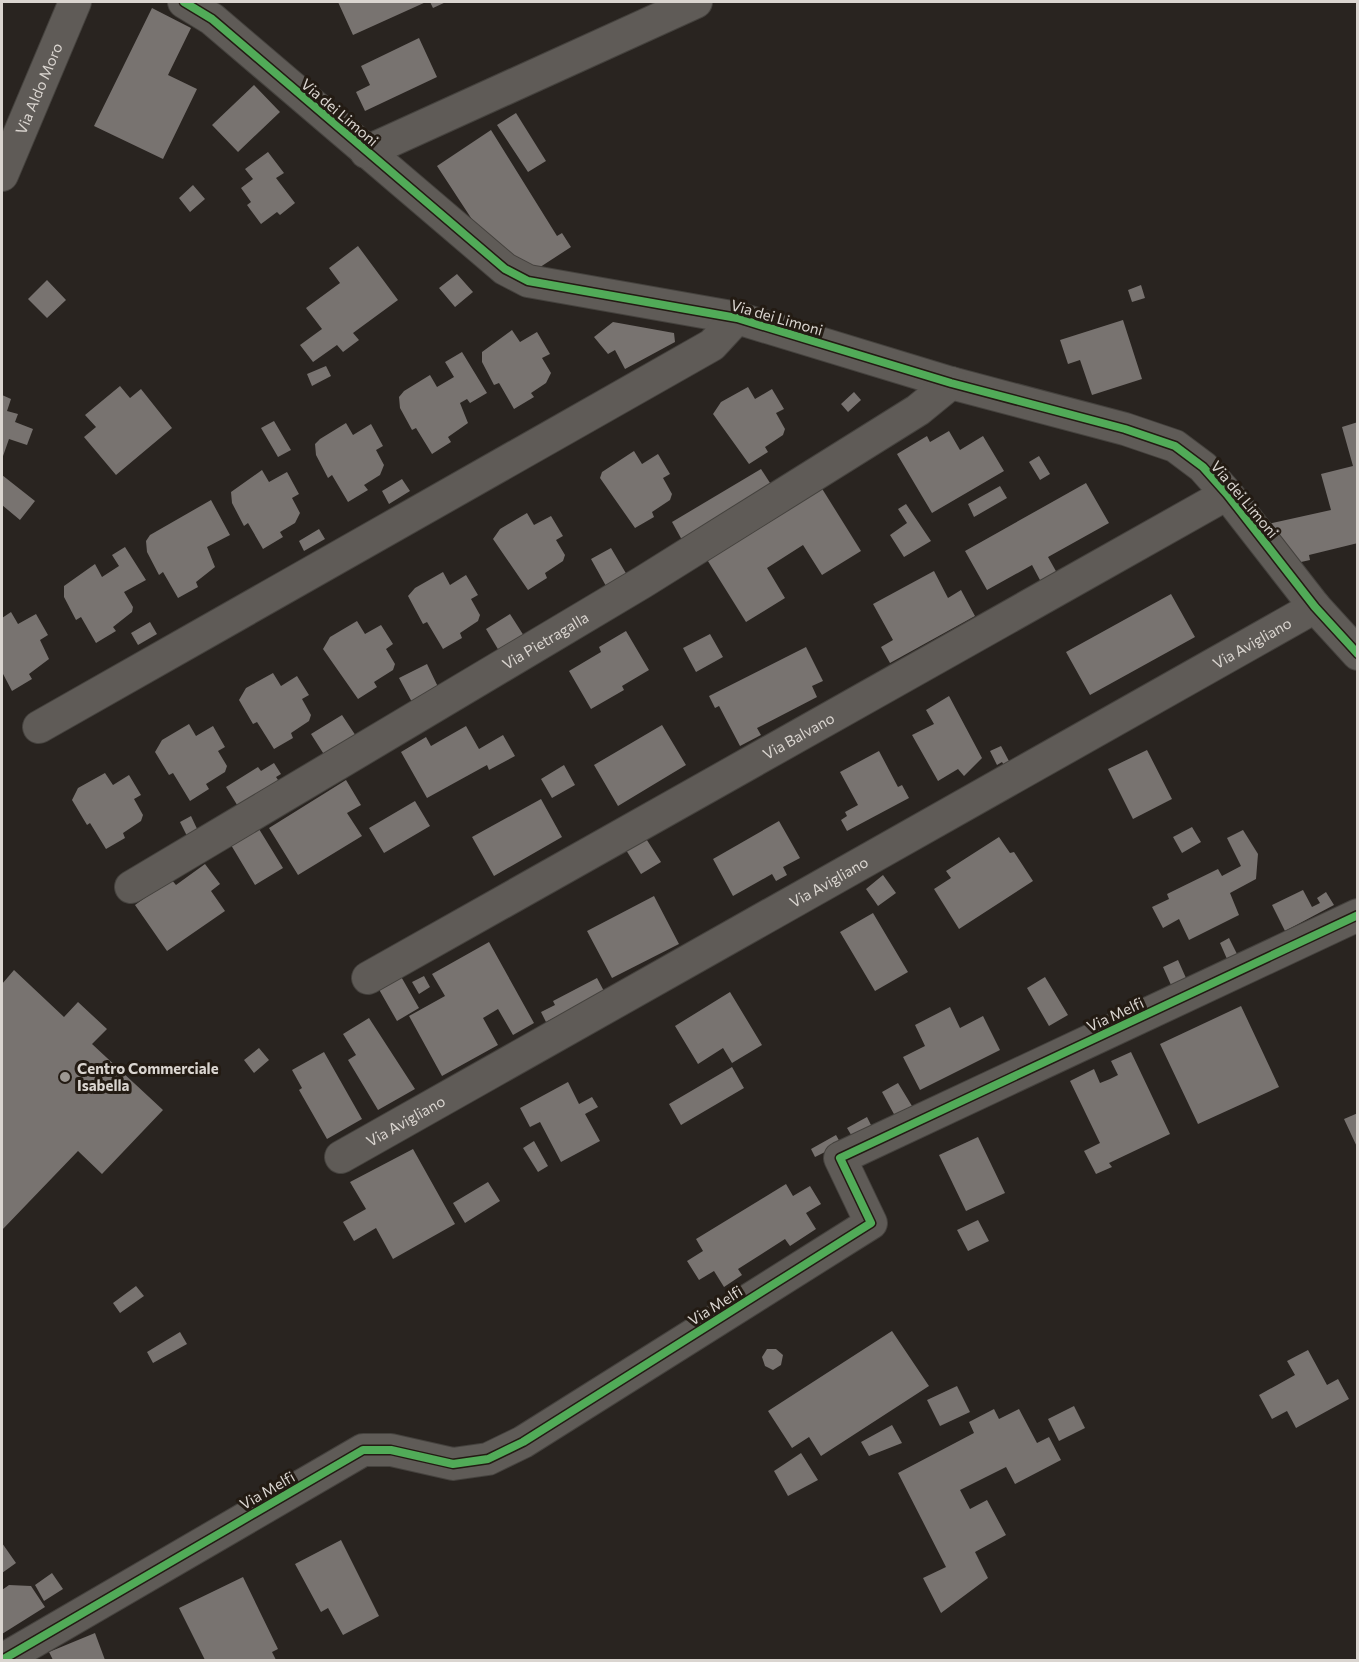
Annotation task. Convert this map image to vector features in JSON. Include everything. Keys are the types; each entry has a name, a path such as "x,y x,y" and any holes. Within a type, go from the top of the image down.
{"street":[{"name":"Via Aldo Moro","path":"2,175 75,2"},
{"name":"Via dei Limoni","path":"184,2 212,19 505,269 528,281 737,318 951,383 1125,429 1175,446 1203,467 1315,608 1358,654"},
{"path":"366,152 696,2"},
{"path":"39,727 712,345 737,318"},
{"name":"Via Pietragalla","path":"131,887 643,582 918,410 951,383"},
{"name":"Via Balvano","path":"368,978 1227,495"},
{"name":"Via Avigliano","path":"340,1157 1315,608"},
{"name":"Via Melfi","path":"2,1660 363,1450 392,1450 453,1464 488,1458 523,1442 871,1223 840,1158 1358,915"}],"building":[{"path":"338,2 426,2 353,35"},
{"path":"430,2 446,2 433,8"},
{"path":"152,8 191,28 168,75 197,89 163,159 94,126"},
{"path":"419,38 437,77 365,111 356,92 370,85 361,66"},
{"path":"254,85 280,112 238,152 212,125"},
{"path":"516,113 546,161 528,172 497,125"},
{"path":"491,130 557,236 562,233 571,247 531,273 494,253 437,166"},
{"path":"268,152 284,173 276,178 295,203 280,215 277,212 261,224 247,205 251,202 241,188 253,179 245,169"},
{"path":"193,185 205,199 190,212 179,198"},
{"path":"358,246 398,300 353,333 359,340 343,352 337,345 313,362 300,345 322,329 306,308 340,283 329,268"},
{"path":"457,274 473,292 455,307 439,288"},
{"path":"47,280 66,300 47,318 28,299"},
{"path":"1141,285 1145,298 1132,302 1128,290"},
{"path":"1123,320 1142,379 1092,395 1080,360 1068,364 1060,340"},
{"path":"613,322 674,333 675,342 625,369 615,350 608,354 594,337"},
{"path":"512,330 520,342 537,332 550,354 542,358 551,373 546,383 531,393 534,397 514,409 499,383 494,385 482,362 482,352"},
{"path":"462,352 487,393 470,403 467,399 460,403 468,423 448,437 451,442 432,454 416,428 412,430 400,408 399,397 404,391 430,375 437,387 454,377 445,362"},
{"path":"326,366 331,376 312,386 307,374"},
{"path":"120,386 130,398 141,389 172,428 116,475 84,437 96,427 85,415"},
{"path":"748,387 755,399 772,389 784,409 776,413 785,429 783,435 765,447 768,452 749,464 713,414 721,402"},
{"path":"854,392 861,400 848,412 841,404"},
{"path":"2,395 11,399 7,411 18,414 15,422 33,429 27,445 9,439 2,459"},
{"path":"274,421 291,450 278,457 261,428"},
{"path":"1358,422 1358,543 1309,555 1310,560 1292,564 1263,525 1331,510 1321,474 1353,466 1342,427"},
{"path":"346,423 353,435 371,424 383,446 376,450 384,465 380,475 364,485 368,490 348,502 332,475 328,478 316,455 315,444"},
{"path":"949,431 960,450 983,436 1004,471 932,513 897,454 927,436 930,442"},
{"path":"634,451 642,464 658,454 670,474 663,478 672,494 670,500 652,512 654,517 635,528 600,478 602,472"},
{"path":"1039,456 1050,474 1040,480 1029,462"},
{"path":"761,469 772,486 682,540 672,522"},
{"path":"262,470 269,482 287,472 299,494 292,498 300,513 295,523 280,532 283,537 263,549 248,523 244,526 232,503 231,492"},
{"path":"2,475 35,501 20,520 2,505"},
{"path":"402,479 410,491 389,504 382,491"},
{"path":"1086,483 1109,523 1048,557 1057,573 1041,582 1032,565 987,590 965,551"},
{"path":"1000,486 1007,498 974,517 968,504"},
{"path":"821,487 861,551 822,575 803,545 767,568 785,598 746,622 706,558"},
{"path":"211,500 230,535 207,547 215,567 196,582 198,587 178,598 163,572 159,575 147,552 146,541 150,535"},
{"path":"906,504 931,541 904,557 890,535 907,523 898,509"},
{"path":"527,513 534,525 551,516 563,536 556,540 565,555 563,561 545,573 547,578 528,590 493,539 500,529"},
{"path":"319,529 325,539 304,551 299,541"},
{"path":"125,547 146,580 124,592 133,607 132,612 113,627 116,631 96,643 81,617 76,620 64,597 64,586 95,564 102,577 119,566 112,555"},
{"path":"611,548 627,575 606,586 591,559"},
{"path":"934,571 948,598 961,590 975,616 890,663 881,647 893,640 873,604"},
{"path":"443,572 450,585 466,575 478,595 471,599 480,615 478,621 460,633 462,638 443,649 427,622 423,624 408,596 415,588"},
{"path":"1171,594 1195,637 1090,695 1066,652"},
{"path":"11,612 18,624 36,614 48,635 40,640 49,659 29,674 32,679 12,691 2,672 2,618"},
{"path":"510,614 524,636 499,651 486,629"},
{"path":"357,621 365,634 381,625 393,644 386,649 395,664 393,670 374,682 377,687 358,699 323,649 330,637"},
{"path":"150,622 157,634 138,645 131,633"},
{"path":"626,631 649,670 622,686 624,690 591,709 569,671 601,652 599,647"},
{"path":"710,634 723,657 696,672 683,648"},
{"path":"806,647 823,681 812,686 817,697 757,728 761,735 740,746 719,706 715,708 709,696"},
{"path":"427,664 439,689 413,704 399,678"},
{"path":"273,673 281,686 297,676 309,695 302,699 311,715 309,721 291,733 293,738 274,749 257,722 253,724 239,700 246,688"},
{"path":"949,696 982,758 964,776 958,769 938,781 912,735 934,724 926,710"},
{"path":"342,715 356,736 325,756 311,734"},
{"path":"189,724 196,736 213,726 225,747 218,751 227,766 225,772 206,784 209,789 190,801 173,773 169,775 155,752 162,740"},
{"path":"662,725 686,765 618,806 594,765"},
{"path":"466,726 479,749 503,735 515,756 489,770 487,765 427,798 401,752 426,737 431,746"},
{"path":"1001,746 1010,763 1005,767 1002,762 997,765 990,751"},
{"path":"1147,750 1172,799 1133,819 1108,769"},
{"path":"879,751 898,787 902,785 909,798 847,831 841,820 847,816 845,812 858,805 840,772"},
{"path":"274,763 281,774 276,777 280,783 239,808 226,787 258,767 261,771"},
{"path":"564,765 575,785 552,798 541,779"},
{"path":"105,773 113,785 129,775 141,795 134,799 143,815 141,821 123,833 125,838 106,849 90,823 87,825 72,800 78,788"},
{"path":"346,780 361,805 347,813 362,836 298,875 269,828"},
{"path":"541,799 562,837 494,876 472,837"},
{"path":"415,801 430,826 384,853 369,828"},
{"path":"191,816 199,833 188,838 180,822"},
{"path":"779,821 800,858 783,867 787,875 776,881 772,874 733,896 713,859"},
{"path":"1192,827 1201,842 1182,853 1173,837"},
{"path":"259,829 283,868 255,885 231,845"},
{"path":"1243,830 1258,854 1256,879 1230,893 1239,915 1189,940 1179,919 1163,928 1152,907 1169,899 1167,894 1218,869 1222,876 1241,866 1227,838"},
{"path":"645,837 661,862 641,874 626,850"},
{"path":"999,837 1010,853 1014,852 1033,881 959,929 934,889 951,878 946,871"},
{"path":"205,864 220,884 211,891 225,911 167,951 135,905 171,879 176,885"},
{"path":"883,875 896,893 878,906 866,889"},
{"path":"1303,890 1312,907 1320,903 1317,898 1326,892 1334,905 1285,931 1272,905"},
{"path":"654,896 679,944 612,978 587,931"},
{"path":"873,913 908,972 875,991 840,932"},
{"path":"1229,938 1237,954 1227,959 1220,943"},
{"path":"489,942 534,1023 513,1035 498,1009 483,1018 498,1045 442,1076 409,1016 445,996 432,974"},
{"path":"1178,960 1186,978 1171,985 1163,967"},
{"name":"Centro Commerciale Isabella","path":"14,970 64,1017 78,1002 107,1029 92,1044 163,1110 102,1174 78,1151 2,1230 2,984"},
{"path":"399,973 419,1008 397,1021 377,986"},
{"path":"424,976 430,987 419,994 412,982"},
{"path":"1045,977 1068,1015 1049,1026 1027,988"},
{"path":"597,978 605,993 546,1022 541,1012 555,1005 553,1001"},
{"path":"730,992 762,1045 732,1063 723,1048 698,1064 675,1026"},
{"path":"1241,1006 1279,1087 1198,1124 1160,1044"},
{"path":"950,1007 960,1028 983,1016 1000,1050 920,1090 903,1057 925,1046 915,1025"},
{"path":"369,1018 415,1089 378,1110 348,1060 356,1055 343,1034"},
{"path":"259,1048 269,1060 254,1073 244,1060"},
{"path":"324,1052 362,1119 327,1139 299,1090 302,1088 292,1070"},
{"path":"1131,1052 1170,1134 1109,1163 1112,1167 1096,1174 1084,1151 1100,1143 1070,1081 1094,1069 1100,1083 1110,1079 1118,1075 1111,1061"},
{"path":"732,1067 744,1088 681,1125 669,1104"},
{"path":"568,1082 579,1104 592,1097 598,1107 585,1114 600,1141 561,1162 540,1122 530,1127 520,1108"},
{"path":"898,1083 912,1106 895,1116 882,1092"},
{"path":"1358,1113 1358,1149 1344,1119"},
{"path":"867,1117 872,1127 853,1138 847,1128"},
{"path":"836,1135 841,1144 815,1157 811,1149"},
{"path":"978,1137 1005,1193 966,1211 939,1155"},
{"path":"534,1141 548,1166 538,1172 523,1148"},
{"path":"413,1149 455,1224 393,1259 376,1228 354,1241 343,1222 366,1209 350,1182"},
{"path":"488,1182 500,1201 465,1223 453,1203"},
{"path":"786,1184 793,1196 810,1186 821,1204 806,1213 816,1229 790,1246 785,1239 738,1269 742,1275 724,1287 714,1271 699,1280 687,1261 703,1251 696,1239"},
{"path":"978,1220 989,1241 968,1251 957,1230"},
{"path":"136,1286 144,1296 120,1313 113,1303"},
{"path":"892,1331 929,1386 821,1456 809,1437 792,1448 768,1411"},
{"path":"180,1332 187,1344 153,1363 147,1352"},
{"path":"767,1349 776,1349 783,1355 781,1365 773,1370 765,1366 762,1357"},
{"path":"1308,1350 1327,1385 1338,1379 1349,1399 1296,1428 1287,1411 1272,1419 1259,1395 1295,1375 1287,1361"},
{"path":"957,1386 970,1412 940,1426 927,1400"},
{"path":"1074,1406 1085,1428 1059,1441 1048,1419"},
{"path":"994,1409 999,1419 1019,1409 1037,1443 1049,1437 1061,1460 1015,1484 1006,1467 960,1490 970,1509 987,1500 1006,1535 975,1552 988,1578 941,1613 923,1578 946,1567 898,1473 974,1433 969,1422"},
{"path":"892,1425 902,1443 869,1456 861,1442"},
{"path":"801,1453 818,1480 788,1496 774,1471"},
{"path":"341,1540 379,1616 343,1635 328,1608 321,1612 295,1564"},
{"path":"2,1543 16,1563 2,1573"},
{"path":"52,1573 63,1589 44,1601 35,1585"},
{"path":"243,1577 278,1649 272,1652 276,1660 205,1660 179,1608"},
{"path":"9,1585 31,1586 45,1607 2,1634 2,1590"},
{"path":"95,1633 105,1660 53,1660 49,1652"}],"cycle path":[{"path":"184,2 212,19 505,269 528,281 737,318 951,383 1125,429 1175,446 1203,467 1227,494 1315,607 1358,654"},
{"path":"2,1660 363,1450 391,1450 453,1464 488,1459 523,1442 871,1223 840,1158 1358,915"}],"place":[{"name":"Centro Commerciale Isabella","path":"65,1077"}]}
